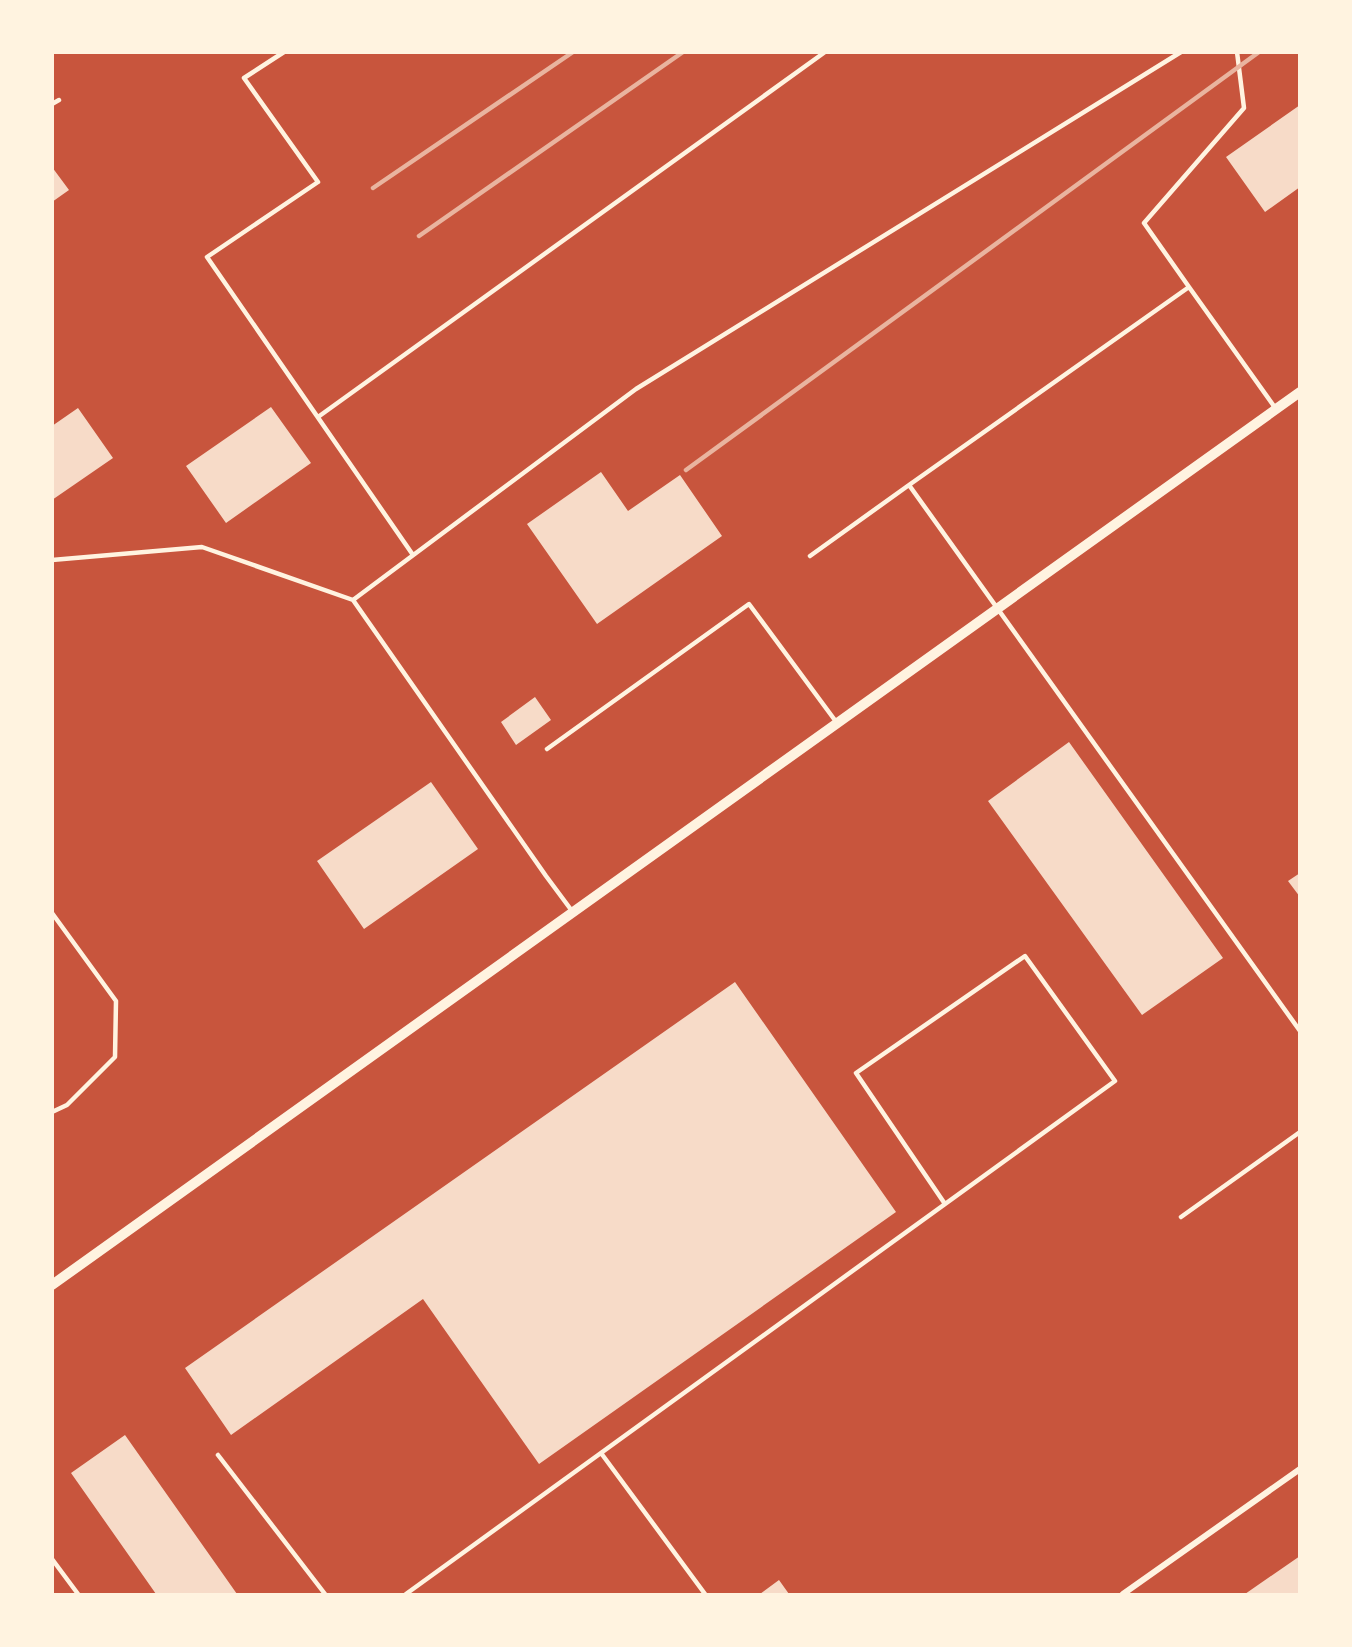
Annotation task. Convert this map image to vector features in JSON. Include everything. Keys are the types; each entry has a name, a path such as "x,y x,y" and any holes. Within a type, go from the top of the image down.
{"street":[{"path":"52,1285 1299,392"},
{"path":"1123,1594 1299,1470"}],"lane":[{"path":"284,52 244,78 318,182 207,257 413,555"},
{"path":"318,417 825,52"},
{"path":"353,600 636,389 1181,52"},
{"path":"1237,52 1244,108 1144,223 1276,409"},
{"path":"52,104 59,100"},
{"path":"810,556 1189,287"},
{"path":"909,485 1299,1031"},
{"path":"52,560 202,547 353,600 539,867 573,912"},
{"path":"547,749 749,604 837,723"},
{"path":"52,913 116,1001 115,1057 67,1105 52,1112"},
{"path":"405,1594 1115,1082 1025,956 856,1073 945,1204"},
{"path":"1181,1217 1299,1132"},
{"path":"601,1453 705,1594"},
{"path":"218,1455 325,1594"},
{"path":"52,1559 78,1594"}],"building":[{"path":"1300,105 1300,187 1265,212 1226,157"},
{"path":"52,167 69,190 52,202"},
{"path":"271,407 311,463 226,523 186,466"},
{"path":"78,408 113,458 52,500 52,426"},
{"path":"601,472 628,511 680,475 722,536 597,624 527,524"},
{"path":"535,697 551,720 516,745 501,722"},
{"path":"1069,742 1223,958 1142,1015 988,801"},
{"path":"431,782 478,849 364,929 317,861"},
{"path":"1300,873 1300,897 1288,881"},
{"path":"735,982 896,1212 539,1464 423,1299 231,1435 185,1368"},
{"path":"125,1435 237,1594 156,1594 71,1473"},
{"path":"1300,1556 1300,1594 1245,1594"},
{"path":"779,1580 789,1594 760,1594"}],"railway":[{"path":"373,188 573,52"},
{"path":"419,236 683,52"},
{"path":"686,470 1259,52"}]}
